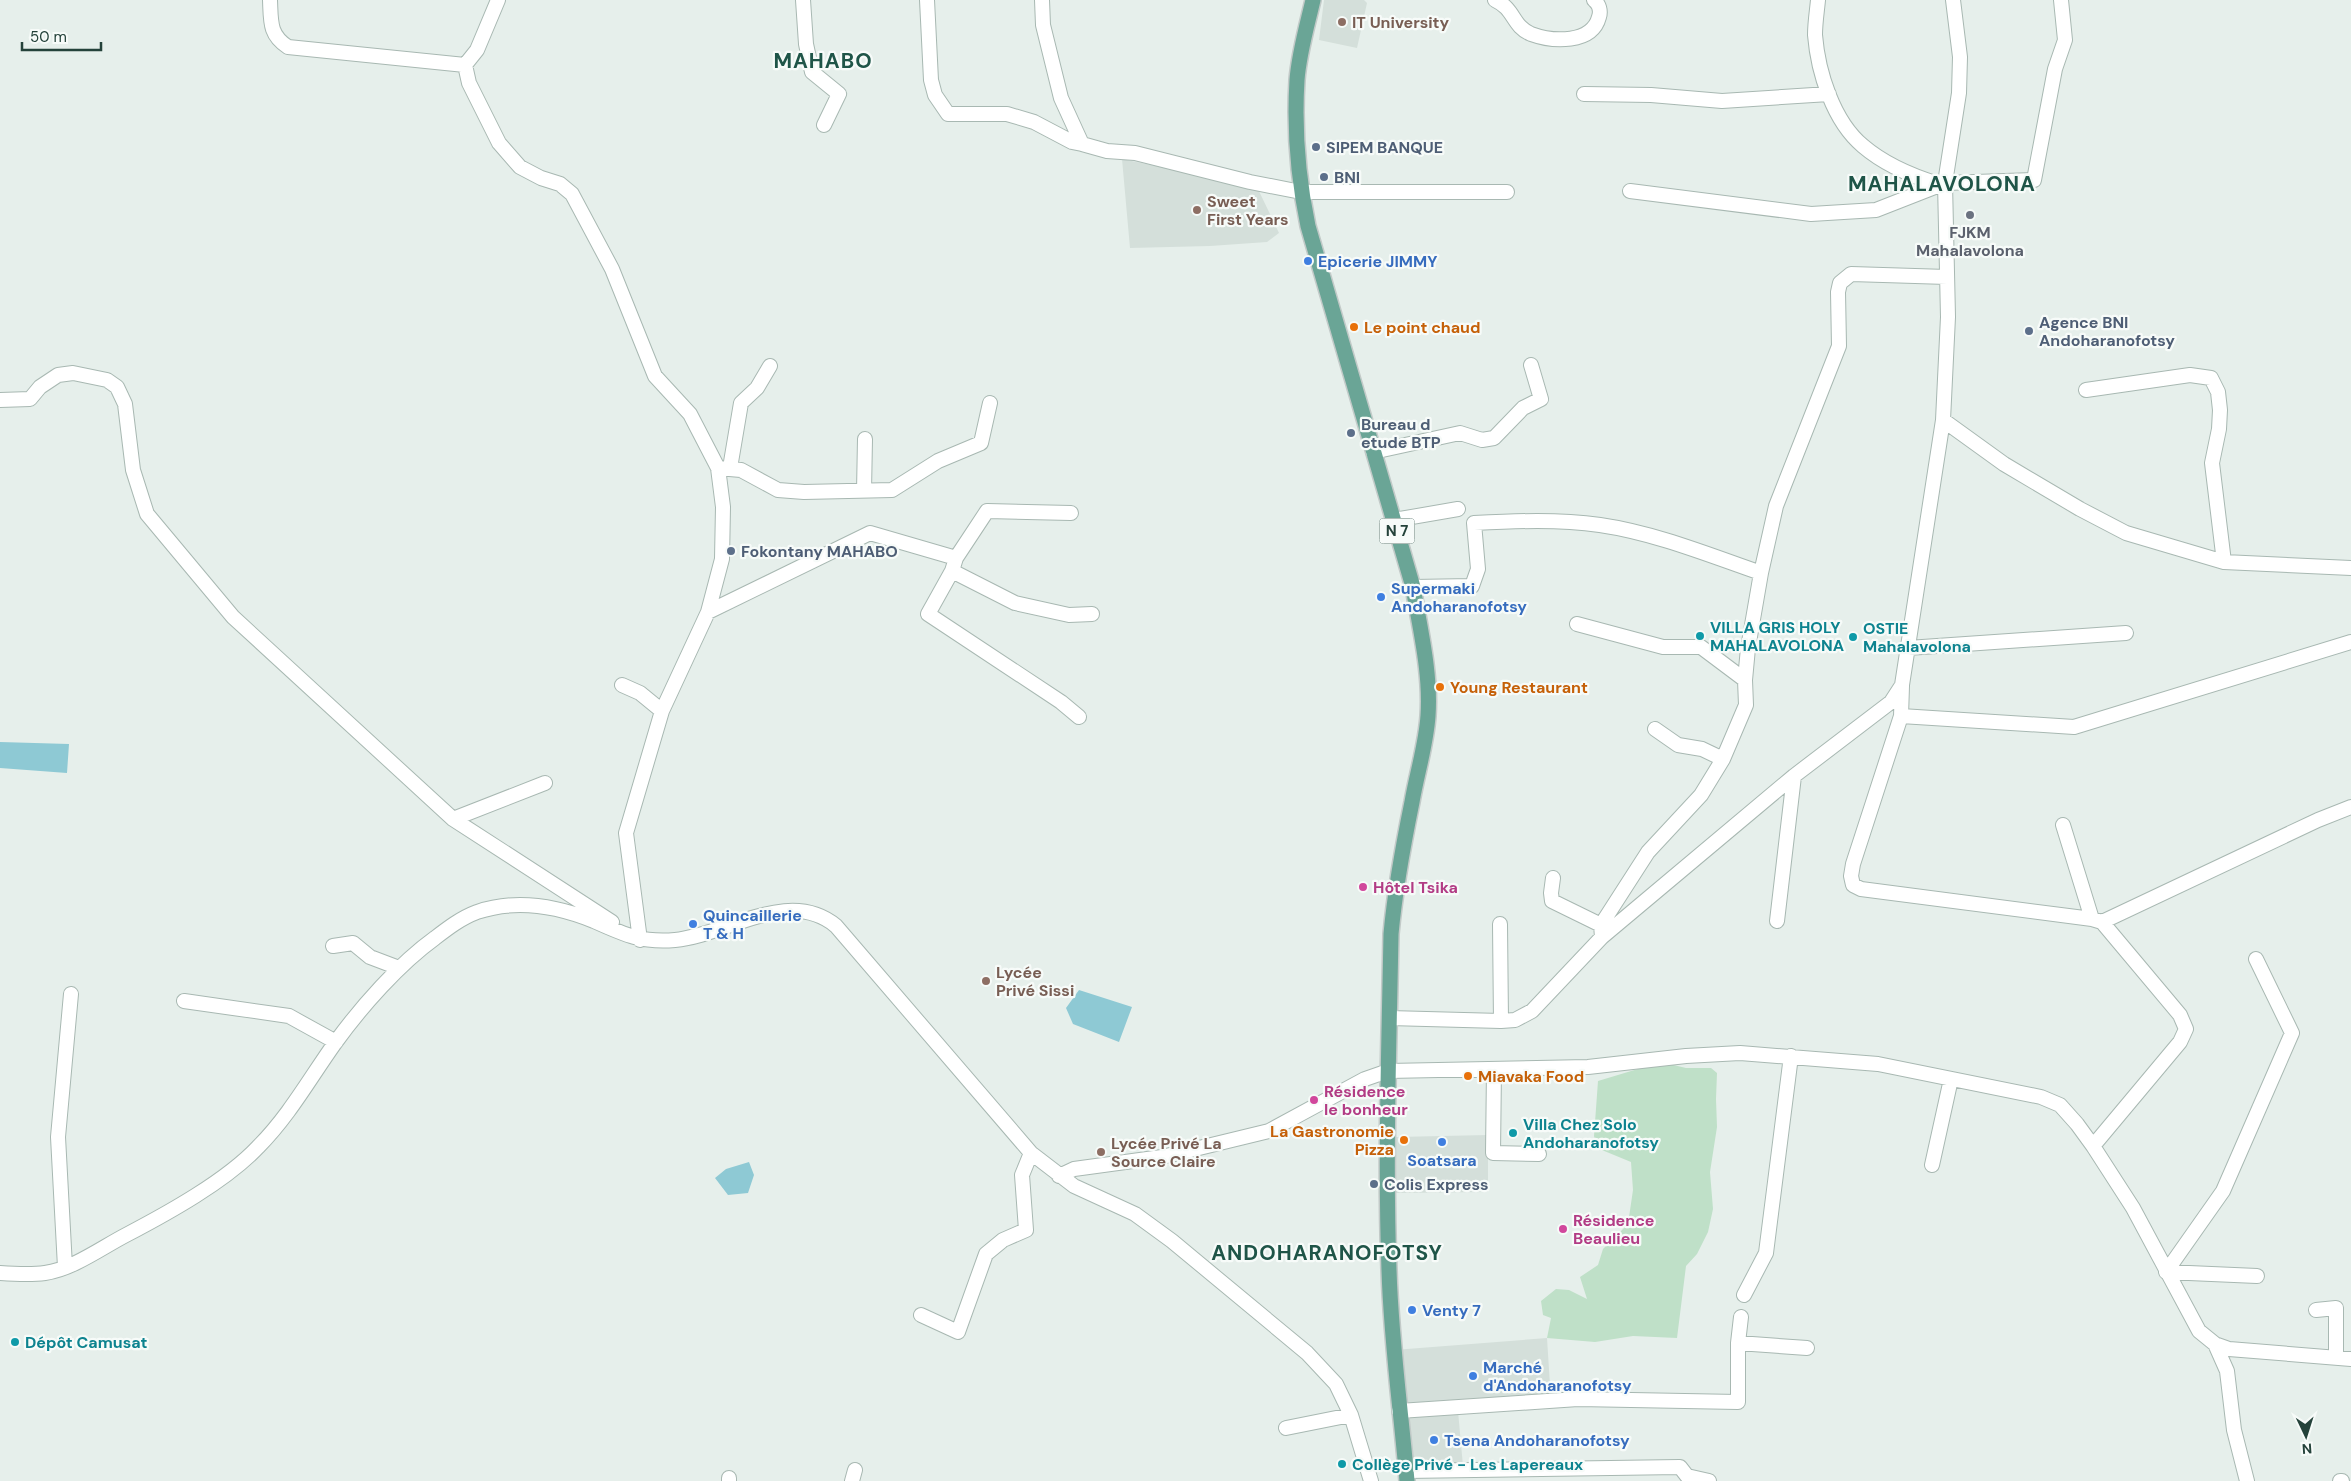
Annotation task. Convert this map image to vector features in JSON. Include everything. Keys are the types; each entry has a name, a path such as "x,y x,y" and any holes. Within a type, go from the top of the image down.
{"main road":[{"name":"N 7","path":"1313,0 1297,78 1297,158 1301,192 1308,226 1413,587 1428,691 1426,734 1393,906 1389,1018 1389,1271 1399,1411 1407,1476"}],"street":[{"path":"270,0 272,29 278,40 288,47 466,66"},
{"path":"498,0 477,50 466,66 469,83 499,143 520,167 541,178 560,184 572,194 612,269 655,376 690,414 724,468"},
{"path":"803,0 806,44 812,72 839,94 824,126"},
{"path":"927,0 931,80 935,95 948,114 1007,114 1034,122 1072,142 1107,151 1136,153 1250,182 1301,192 1507,192"},
{"path":"1042,0 1043,25 1061,98 1082,144"},
{"path":"1495,0 1510,9 1514,20 1522,28 1530,33 1549,39 1584,35 1596,27 1600,13 1594,0"},
{"path":"1818,0 1815,32 1818,57 1829,94 1845,125 1862,145 1886,161 1918,178 1942,184 2034,180 2055,69 2065,40 2062,0"},
{"path":"1953,0 1960,57 1960,92 1942,184 1948,317 1943,420 1902,685 1901,716 1852,864 1851,876 1854,885 1870,891 2097,921 2318,820 2351,807"},
{"path":"1584,94 1651,95 1722,101 1829,94"},
{"path":"1630,190 1811,214 1876,210 1942,184"},
{"path":"1389,1018 1515,1020 1532,1011 1601,931 1648,852 1701,795 1723,759 1746,706 1745,680 1748,648 1761,573 1776,506 1839,346 1838,292 1840,283 1851,274 1947,277"},
{"path":"1373,452 1460,433 1482,440 1494,438 1523,408 1541,399 1532,365"},
{"path":"640,940 626,833 662,711 708,612 722,559 724,468 741,403 757,388 770,366"},
{"path":"0,400 30,399 40,387 58,375 73,372 107,380 117,387 125,404 133,470 147,514 233,617 453,819 640,940"},
{"path":"2086,390 2190,375 2211,378 2218,392 2220,410 2219,429 2212,463 2224,562"},
{"path":"724,468 741,470 778,490 804,492 892,490 938,462 981,443 990,403"},
{"path":"1943,420 2004,464 2080,509 2126,533 2224,562 2351,568"},
{"path":"864,491 865,439"},
{"path":"1394,520 1458,509"},
{"path":"1070,513 987,511 954,565 928,614 1061,702 1079,716"},
{"path":"1413,587 1472,586 1478,569 1474,524 1533,519 1600,525 1659,539 1761,573"},
{"path":"708,612 870,533 954,565 1015,603 1069,616 1092,614"},
{"path":"1577,624 1663,647 1701,647 1745,680"},
{"path":"1908,648 2126,633"},
{"path":"1901,716 2074,727 2351,642"},
{"path":"622,685 640,693 662,711"},
{"path":"1601,931 1794,776 1891,702 1902,685"},
{"path":"1655,729 1678,745 1702,749 1723,759"},
{"path":"1778,921 1794,776"},
{"path":"453,819 545,783"},
{"path":"2063,825 2097,921 2180,1016 2186,1029 2180,1042 2093,1146"},
{"path":"1554,878 1551,893 1552,901 1601,931"},
{"path":"0,1273 47,1273 65,1267 137,1230 234,1171 282,1120 336,1042 399,968 415,953 452,926 475,913 498,906 521,904 541,906 592,920 615,932 640,940 678,940 707,934 783,910 798,910 826,918 862,956 1031,1153 1074,1186 1135,1214 1172,1240 1307,1353 1336,1384 1351,1415 1371,1481"},
{"path":"1500,924 1501,1021"},
{"path":"333,946 353,943 370,957 399,968"},
{"path":"2166,1272 2223,1191 2292,1033 2256,959"},
{"path":"65,1267 58,1137 72,994"},
{"path":"184,1001 289,1016 336,1042"},
{"path":"1059,1176 1074,1169 1162,1157 1269,1131 1365,1079 1388,1071 1588,1067 1686,1056 1740,1053 1878,1064 2027,1093 2060,1104 2093,1146 2133,1208 2199,1331 2214,1344 2229,1349 2351,1359"},
{"path":"1744,1295 1766,1253 1791,1056"},
{"path":"1494,1069 1494,1154 1538,1154"},
{"path":"1932,1165 1951,1078"},
{"path":"921,1315 958,1332 986,1254 1003,1240 1026,1230 1022,1175 1031,1153"},
{"path":"2166,1272 2256,1276"},
{"path":"2316,1310 2336,1308 2336,1358"},
{"path":"1399,1411 1578,1399 1738,1402 1738,1343 1741,1317"},
{"path":"1738,1343 1807,1348"},
{"path":"2214,1344 2227,1371 2234,1430 2247,1481"},
{"path":"1286,1428 1351,1415"},
{"path":"1407,1476 1680,1467 1687,1476 1709,1481"}],"shaded area":[{"name":"IT University","path":"1324,0 1364,0 1367,3 1357,48 1319,40"},
{"name":"Sweet First Years","path":"1122,159 1257,187 1279,233 1267,242 1210,246 1130,248"},
{"path":"1488,1135 1488,1192 1395,1193 1396,1137"},
{"name":"Marché d'Andoharanofotsy","path":"1547,1338 1551,1401 1399,1411 1394,1350"},
{"name":"Tsena Andoharanofotsy","path":"1458,1411 1463,1466 1410,1466 1404,1415"}],"green space":[{"path":"1661,1062 1686,1068 1711,1068 1717,1073 1717,1127 1710,1172 1713,1209 1708,1232 1697,1254 1686,1266 1677,1338 1633,1336 1595,1342 1547,1338 1551,1318 1543,1315 1541,1301 1556,1289 1569,1290 1587,1299 1580,1277 1598,1265 1603,1249 1628,1224 1633,1190 1631,1162 1597,1148 1594,1136 1598,1081"}],"water":[{"path":"0,742 69,744 67,773 0,768"},
{"path":"1079,990 1132,1007 1119,1042 1073,1024 1066,1008"},
{"path":"749,1162 754,1175 748,1193 728,1195 715,1178 726,1169"}],"place":[{"name":"IT University","path":"1342,22"},
{"name":"SIPEM BANQUE","path":"1316,147"},
{"name":"BNI","path":"1324,177"},
{"name":"Sweet First Years","path":"1197,210"},
{"name":"FJKM Mahalavolona","path":"1970,215"},
{"name":"Epicerie JIMMY","path":"1308,261"},
{"name":"Le point chaud","path":"1354,327"},
{"name":"Agence BNI Andoharanofotsy","path":"2029,331"},
{"name":"Bureau d etude BTP","path":"1351,433"},
{"name":"Fokontany MAHABO","path":"731,551"},
{"name":"Supermaki Andoharanofotsy","path":"1381,597"},
{"name":"VILLA GRIS HOLY MAHALAVOLONA","path":"1700,636"},
{"name":"OSTIE Mahalavolona","path":"1853,637"},
{"name":"Young Restaurant","path":"1440,687"},
{"name":"Hôtel Tsika","path":"1363,887"},
{"name":"Quincaillerie T & H","path":"693,924"},
{"name":"Lycée Privé Sissi","path":"986,981"},
{"name":"Miavaka Food","path":"1468,1076"},
{"name":"Résidence le bonheur","path":"1314,1100"},
{"name":"Villa Chez Solo Andoharanofotsy","path":"1513,1133"},
{"name":"La Gastronomie Pizza","path":"1404,1140"},
{"name":"Soatsara","path":"1442,1142"},
{"name":"Lycée Privé La Source Claire","path":"1101,1152"},
{"name":"Colis Express","path":"1374,1184"},
{"name":"Résidence Beaulieu","path":"1563,1229"},
{"name":"Venty 7","path":"1412,1310"},
{"name":"Dépôt Camusat","path":"15,1342"},
{"name":"Marché d'Andoharanofotsy","path":"1473,1376"},
{"name":"Tsena Andoharanofotsy","path":"1434,1440"},
{"name":"Collège Privé - Les Lapereaux","path":"1342,1464"}],"district":[{"name":"MAHABO","path":"823,61"},
{"name":"MAHALAVOLONA","path":"1942,184"},
{"name":"ANDOHARANOFOTSY","path":"1327,1253"}]}
